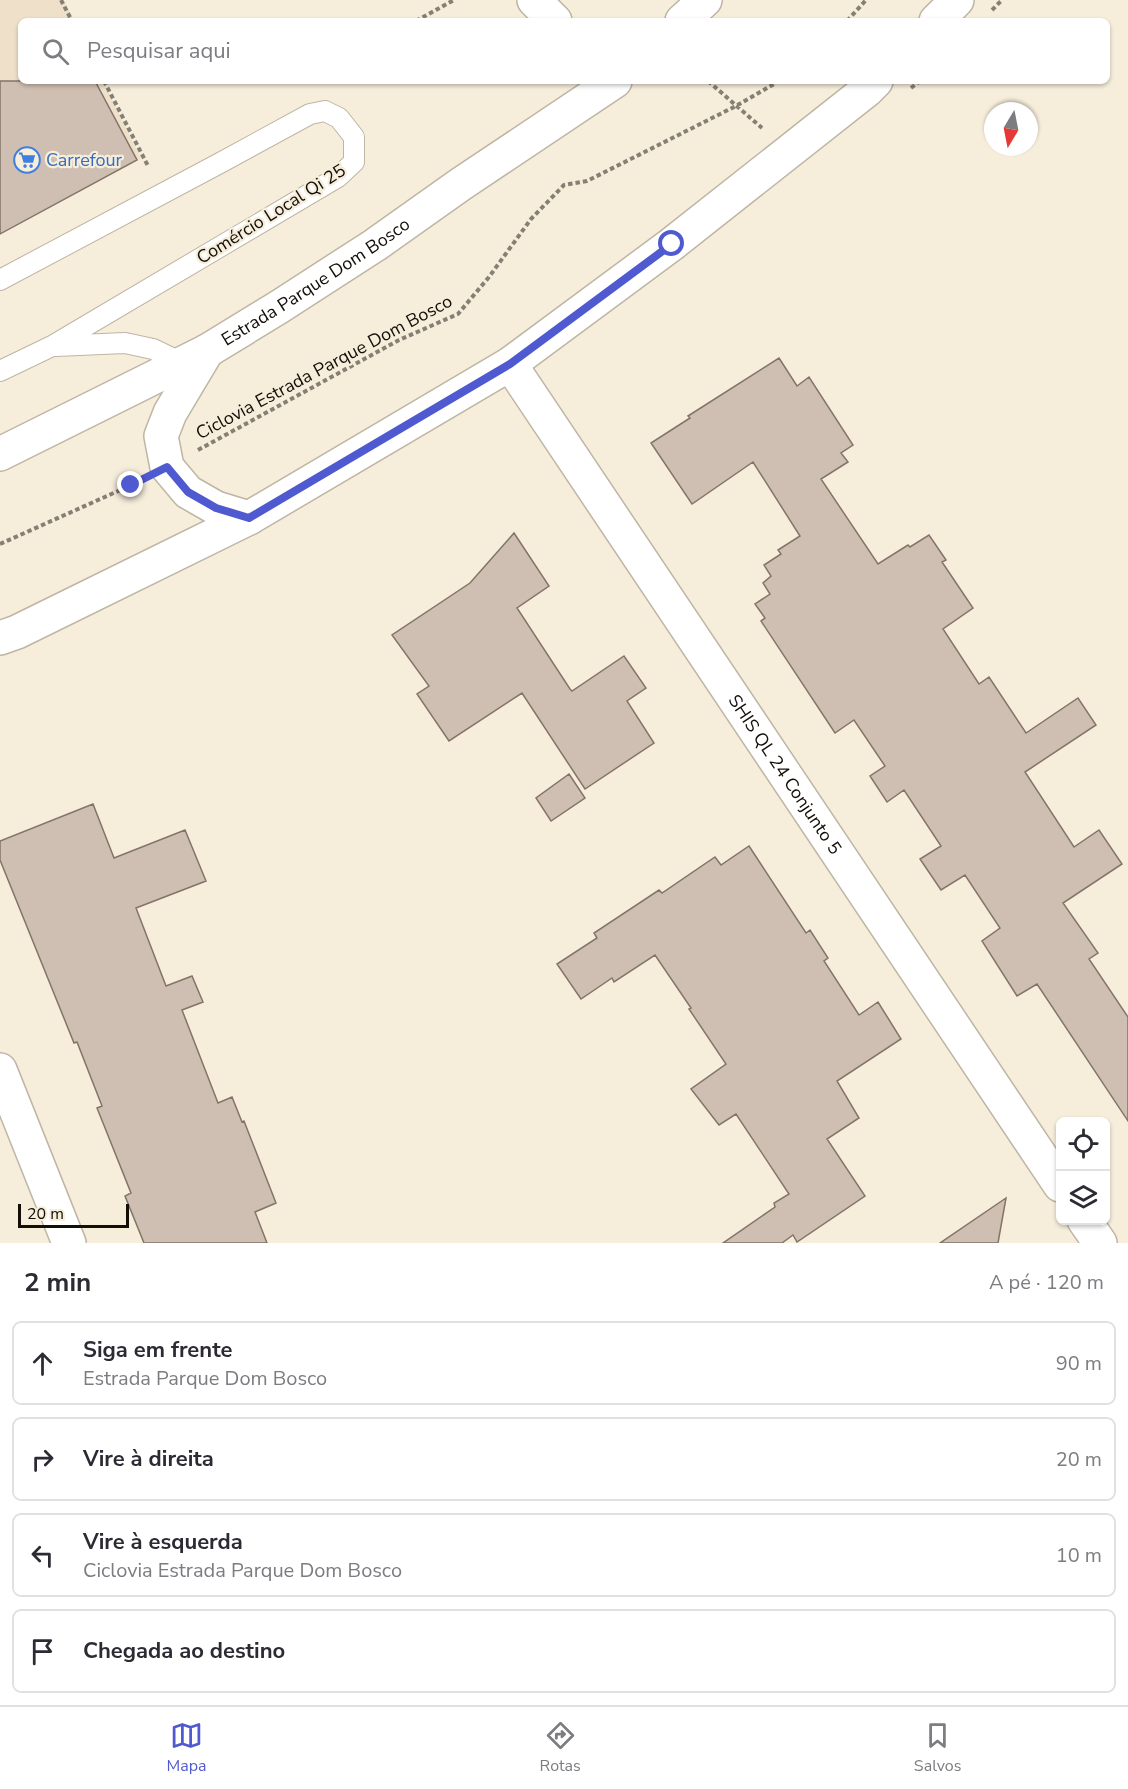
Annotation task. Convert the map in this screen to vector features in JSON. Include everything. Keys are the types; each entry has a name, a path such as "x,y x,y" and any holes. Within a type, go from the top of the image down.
{"main road":[{"path":"534,0 552,18"},
{"path":"685,18 705,0"},
{"path":"939,18 957,0"},
{"name":"Estrada Parque Dom Bosco","path":"0,454 194,357 279,307 375,245 610,84"},
{"path":"0,639 249,518 510,364 672,244 873,84"},
{"path":"194,357 162,436 167,467 188,492 216,508 249,518"},
{"name":"SHIS QL 24 Conjunto 5","path":"510,364 1056,1179"},
{"path":"0,1070 69,1243"},
{"path":"1087,1225 1100,1243"}],"lane":[{"name":"Comércio Local Qi 25","path":"0,280 310,114 325,111 339,118 354,136 354,162 338,177 52,346 0,371"},
{"path":"52,346 125,343 194,357"}],"path":[{"path":"61,0 70,18"},
{"path":"421,18 454,0"},
{"path":"850,18 866,0"},
{"path":"106,84 148,166"},
{"path":"711,84 789,152"},
{"name":"Ciclovia Estrada Parque Dom Bosco","path":"0,544 167,467 399,340 458,314 489,277 531,219 564,185 587,181 736,106 774,84"}],"shaded area":[{"path":"0,0 64,0 73,18 18,18 18,84 104,84 141,159 0,228"}],"building":[{"path":"0,81 18,81 18,84 97,84 137,160 0,234"},
{"path":"779,358 797,386 809,377 853,445 841,453 848,462 821,479 878,564 929,535 946,560 942,562 973,608 943,629 979,684 989,677 1026,733 1078,698 1096,725 1025,772 1074,847 1099,830 1122,864 1063,903 1098,953 1089,959 1128,1017 1128,1121 1037,984 1017,996 982,941 1000,928 965,875 941,890 920,859 941,846 904,790 887,802 870,776 885,766 854,720 835,733 761,621 765,618 755,604 770,594 763,583 771,576 764,565 781,554 778,550 800,536 753,462 692,504 651,443 690,418 688,416"},
{"path":"514,533 549,586 517,608 570,689 572,691 624,656 646,688 627,701 654,743 585,789 522,693 449,741 417,694 429,686 392,635 470,583"},
{"path":"569,774 585,798 551,821 536,798"},
{"path":"93,804 114,858 185,830 206,881 136,908 166,986 192,976 203,1002 182,1010 218,1103 232,1097 242,1122 244,1121 276,1203 255,1212 267,1243 144,1243 125,1196 131,1193 97,1108 102,1106 0,860 0,841"},
{"path":"749,846 806,933 810,930 828,958 824,961 859,1015 878,1002 901,1039 837,1081 859,1118 827,1139 865,1196 797,1242 793,1235 782,1243 723,1243 775,1207 774,1203 789,1194 736,1114 719,1125 691,1089 726,1064 655,955 614,982 612,978 581,999 557,964 597,938 594,933 659,890 662,893 715,857 721,865"},
{"path":"1006,1198 998,1243 940,1243"}],"place":[{"name":"Carrefour","path":"27,160"}],"route":[{"path":"131,485 167,467 188,492 216,508 249,518 510,364 672,244"}]}
